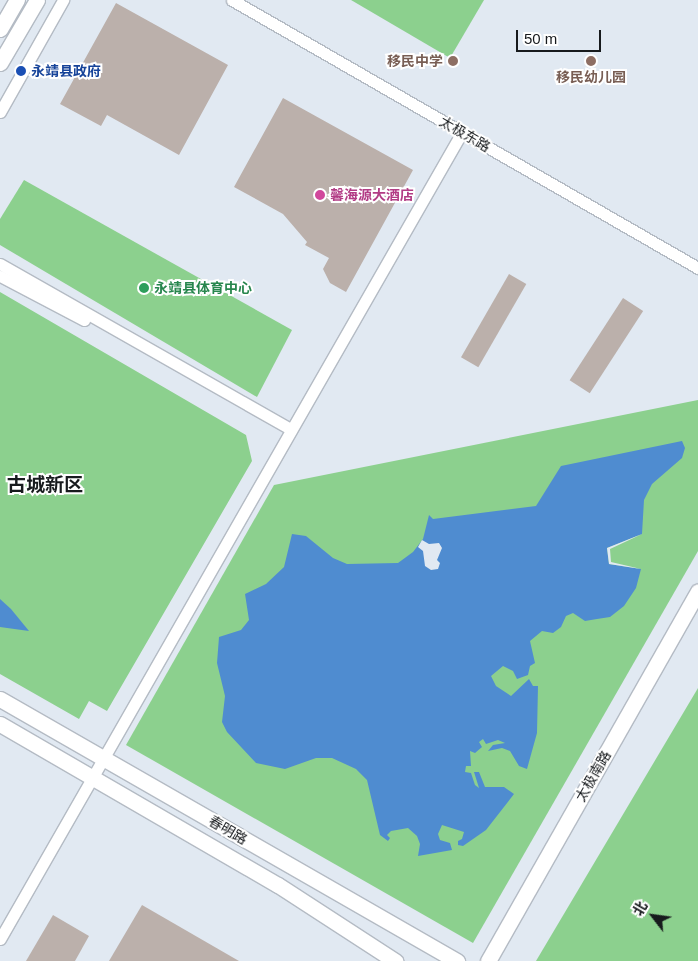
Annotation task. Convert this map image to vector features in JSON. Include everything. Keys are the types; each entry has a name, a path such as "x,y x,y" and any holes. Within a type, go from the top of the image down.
{"main road":[{"path":"0,30 17,0"},
{"path":"0,63 37,0"},
{"name":"太极南路","path":"488,961 698,592"},
{"name":"春明路","path":"0,699 457,961"},
{"name":"春明路","path":"0,724 278,885 395,961"}],"street":[{"path":"0,112 63,0"},
{"name":"太极东路","path":"232,0 698,268"},
{"path":"0,939 105,759 291,429 462,132"},
{"path":"0,264 291,429"},
{"path":"0,276 291,429"}],"green space":[{"path":"351,0 484,0 450,58"},
{"name":"永靖县体育中心","path":"24,180 292,330 257,397 0,245 0,219"},
{"path":"0,292 246,435 252,461 107,711 89,701 79,719 0,674"},
{"path":"698,400 698,551 473,943 126,745 274,485"},
{"path":"698,688 698,961 536,961"}],"water":[{"path":"682,441 685,448 682,458 652,484 644,500 642,534 607,548 609,564 641,569 636,588 624,606 610,617 585,621 573,613 566,616 561,627 553,633 542,631 530,641 535,663 530,666 528,675 517,679 513,671 503,666 491,676 496,686 511,696 529,679 533,686 538,686 537,733 527,769 519,766 510,751 502,748 488,751 493,745 505,743 498,740 486,744 483,739 479,742 482,747 475,753 470,751 471,766 466,766 465,772 471,773 475,785 479,788 474,772 479,772 485,787 504,787 514,794 486,830 463,846 458,845 458,841 462,839 464,832 442,825 438,834 440,840 450,843 452,850 418,856 420,844 417,836 408,828 391,831 387,835 390,838 388,841 380,835 367,780 356,769 332,758 316,758 285,769 256,763 227,732 222,722 225,696 217,663 219,637 241,630 249,620 245,594 266,584 284,567 292,534 306,536 333,558 347,564 398,563 413,552 423,539 429,515 433,519 536,506 561,466"},
{"path":"0,599 11,609 29,631 0,627"}],"pier":[{"path":"642,534 610,549 611,562 641,569 609,564 607,548"},
{"path":"422,540 429,544 439,543 442,548 437,560 440,563 438,569 431,570 425,566 423,551 418,547"}],"building":[{"path":"116,3 228,65 179,155 107,115 101,126 60,104"},
{"path":"283,98 413,170 346,292 330,283 323,269 329,258 305,245 307,242 283,214 234,187"},
{"path":"509,274 526,284 478,367 461,357"},
{"path":"623,298 643,311 590,393 570,380"},
{"path":"142,905 239,961 109,961"},
{"path":"53,915 89,936 75,961 26,961"}],"place":[{"name":"移民中学","path":"453,61"},
{"name":"移民幼儿园","path":"591,61"},
{"name":"永靖县政府","path":"21,71"},
{"name":"馨海源大酒店","path":"320,195"},
{"name":"永靖县体育中心","path":"144,288"}],"district":[{"name":"古城新区","path":"45,485"}]}
